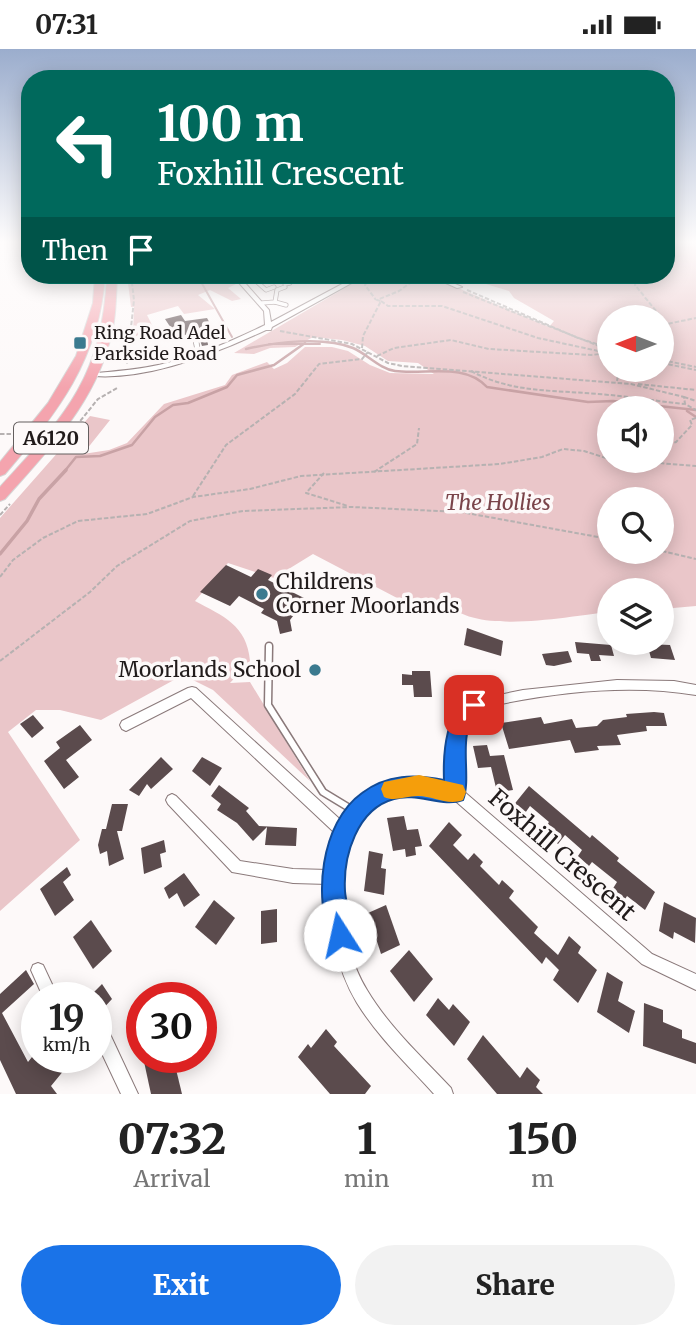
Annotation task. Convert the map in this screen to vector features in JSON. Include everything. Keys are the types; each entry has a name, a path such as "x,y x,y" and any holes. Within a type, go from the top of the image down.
{"highway":[{"name":"A6120","path":"0,471 66,383 90,339 98,313 99,290"},
{"name":"A6120","path":"0,496 59,428 96,375 113,309 112,290"}],"street":[{"path":"249,290 267,311 269,329"},
{"path":"96,375 126,374 160,368 228,348 341,290"},
{"name":"Foxhill Crescent","path":"696,690 677,685 649,684 561,692 474,705 463,717 454,766 455,792 647,959 696,982"},
{"path":"127,725 192,692 345,833"},
{"path":"445,1094 368,1005 354,983 337,917 333,877 336,853 345,833 356,812 370,799 393,788 419,785 455,792"},
{"path":"172,800 237,867 293,876 333,877"},
{"path":"38,970 44,982"},
{"path":"112,1056 130,1094"}],"lane":[{"path":"275,302 276,290"},
{"path":"262,303 286,305"},
{"path":"194,330 199,357"},
{"path":"269,646 268,705 323,792 356,812"}],"path":[{"path":"126,374 133,290"},
{"path":"369,290 377,300 388,306 443,306 538,338 597,349"},
{"path":"377,300 401,290"},
{"path":"462,290 597,346"},
{"path":"639,290 651,305"},
{"path":"362,349 363,336 381,301"},
{"path":"674,323 696,318"},
{"path":"269,329 352,344 376,357 402,366 597,380"},
{"path":"376,357 394,348 451,340 499,350 597,351"},
{"path":"193,497 209,465 241,432 279,409 309,383 319,364 362,359 368,352"},
{"path":"674,363 696,368"},
{"path":"470,370 489,383 685,404 696,410"},
{"path":"616,382 696,390"},
{"path":"631,384 696,401"},
{"path":"684,397 685,404"},
{"path":"695,418 690,420 696,430"},
{"path":"674,443 692,425"},
{"path":"373,473 417,444 419,428"},
{"path":"0,434 19,433"},
{"path":"0,577 13,560 33,545 78,521 147,514 193,497 324,472 373,473 500,464 542,457 563,449 584,451 597,456"},
{"path":"674,464 696,466"},
{"path":"324,472 306,493 352,507"},
{"path":"0,661 90,592 117,566 190,521 243,511 352,507 461,512 597,537"},
{"path":"674,554 696,559"}],"green space":[{"path":"129,290 230,290 241,299 232,301 210,290 198,295 215,309 184,314 178,306 147,315 156,333 133,337 134,307 131,307"},
{"name":"The Hollies","path":"342,290 462,290 549,327 554,321 505,290 696,290 696,606 674,608 674,578 597,578 597,614 548,620 478,619 460,613 447,603 420,610 313,554 274,578 228,563 195,601 239,630 248,649 250,661 230,683 250,682 310,781 213,690 183,675 101,720 60,710 36,710 8,732 80,840 0,911 0,518 90,416 110,420 83,454 109,450 127,443 164,404 225,385 232,375 267,362 274,369 287,363 305,347 332,347 348,351 370,365 390,373 434,374 418,363 388,361 365,346 342,340 313,337 295,347 270,348 254,354 234,353"}],"building":[{"path":"181,315 185,321 207,318 212,327 206,329 208,345 202,346 195,326 190,329 191,337 177,337 165,319"},
{"path":"226,565 251,577 258,569 272,575 268,580 306,599 290,620 292,631 280,634 277,621 261,613 264,609 239,596 230,606 200,592"},
{"path":"467,628 503,641 501,656 464,645"},
{"path":"575,642 597,644 597,655 601,661 591,661 589,654 577,653"},
{"path":"568,651 572,662 554,666 546,665 542,654"},
{"path":"650,655 673,655 675,660 651,658"},
{"path":"412,671 430,671 432,697 414,697 413,685 402,685 402,674 412,675"},
{"path":"664,713 667,726 646,726 647,731 617,735 621,745 597,746 599,750 575,753 570,740 509,749 501,723 541,717 544,724 572,719 576,728 597,726 603,720 627,717 626,714"},
{"path":"33,715 44,728 32,738 20,724"},
{"path":"80,725 92,740 66,760 79,777 64,789 44,761 60,748 56,742"},
{"path":"487,745 490,756 504,755 513,790 497,792 491,767 478,768 473,746"},
{"path":"161,757 173,769 151,789 147,784 139,796 129,790"},
{"path":"202,757 222,768 210,786 192,771"},
{"path":"219,785 249,808 246,811 259,826 297,828 296,846 265,845 267,827 253,841 237,823 217,810 221,804 211,796"},
{"path":"529,786 590,838 592,835 619,858 617,861 655,892 645,910 627,896 624,901 612,890 617,882 592,862 589,866 578,856 582,850 565,835 558,844 542,831 549,822 530,806 523,816 512,807"},
{"path":"112,804 128,804 122,831 117,831 124,859 109,866 107,851 100,854 98,845 102,829 106,829"},
{"path":"404,816 407,830 418,829 422,846 415,847 416,855 406,857 405,849 393,851 387,818"},
{"path":"449,822 462,835 453,845 468,860 474,853 483,862 480,866 499,885 502,880 514,891 509,898 538,927 534,933 558,955 569,936 581,947 578,953 597,970 578,1003 553,980 559,970 546,957 542,964 429,846"},
{"path":"164,840 166,852 160,854 162,867 144,874 141,848"},
{"path":"369,851 383,854 381,868 386,869 384,895 364,891"},
{"path":"67,867 71,875 63,882 74,900 55,916 40,889"},
{"path":"184,873 200,895 184,907 177,893 169,899 164,888"},
{"path":"214,900 235,918 216,945 195,927"},
{"path":"664,902 696,918 695,943 674,932 673,939 659,931"},
{"path":"386,905 400,945 381,954 368,913"},
{"path":"277,909 277,942 261,944 261,911"},
{"path":"91,920 112,951 93,969 73,937"},
{"path":"409,950 433,979 414,1002 390,971"},
{"path":"26,970 33,982 21,982 21,996 2,1013 21,1049 21,1073 62,1073 51,1086 57,1094 16,1094 0,1060 0,994"},
{"path":"607,972 623,982 618,1001 635,1011 629,1033 597,1012"},
{"path":"438,998 449,1010 453,1004 470,1022 454,1046 426,1015"},
{"path":"644,1003 663,1010 663,1022 682,1030 682,1038 696,1043 696,1064 643,1046"},
{"path":"326,1029 337,1042 334,1046 371,1086 365,1094 330,1094 298,1057 308,1044 311,1048"},
{"path":"483,1035 520,1078 527,1067 540,1080 536,1087 543,1094 497,1094 467,1059"},
{"path":"146,1073 177,1073 182,1094 151,1094"}],"waterway":[{"path":"205,290 232,337"},
{"path":"271,344 314,341 342,344 395,371 456,372 478,379 487,387 588,402 613,401 696,410"},
{"path":"246,349 271,344"},
{"path":"271,344 304,344"},
{"path":"64,472 76,457 100,456 132,445 155,417 173,405 188,403 227,387 237,375 274,365 304,344"},
{"path":"304,344 320,344"},
{"path":"687,411 696,417"},
{"path":"0,554 27,521 39,499 66,470"}],"slow traffic":[{"path":"391,789 419,785 455,792"}],"place":[{"name":"Ring Road Adel Parkside Road","path":"80,343"},
{"name":"Childrens Corner Moorlands","path":"262,594"},
{"name":"Moorlands School","path":"315,670"}],"route":[{"path":"340,935 333,891 336,853 356,812 370,799 393,788 419,785 455,792 454,766 458,733 463,717 474,705"}]}
